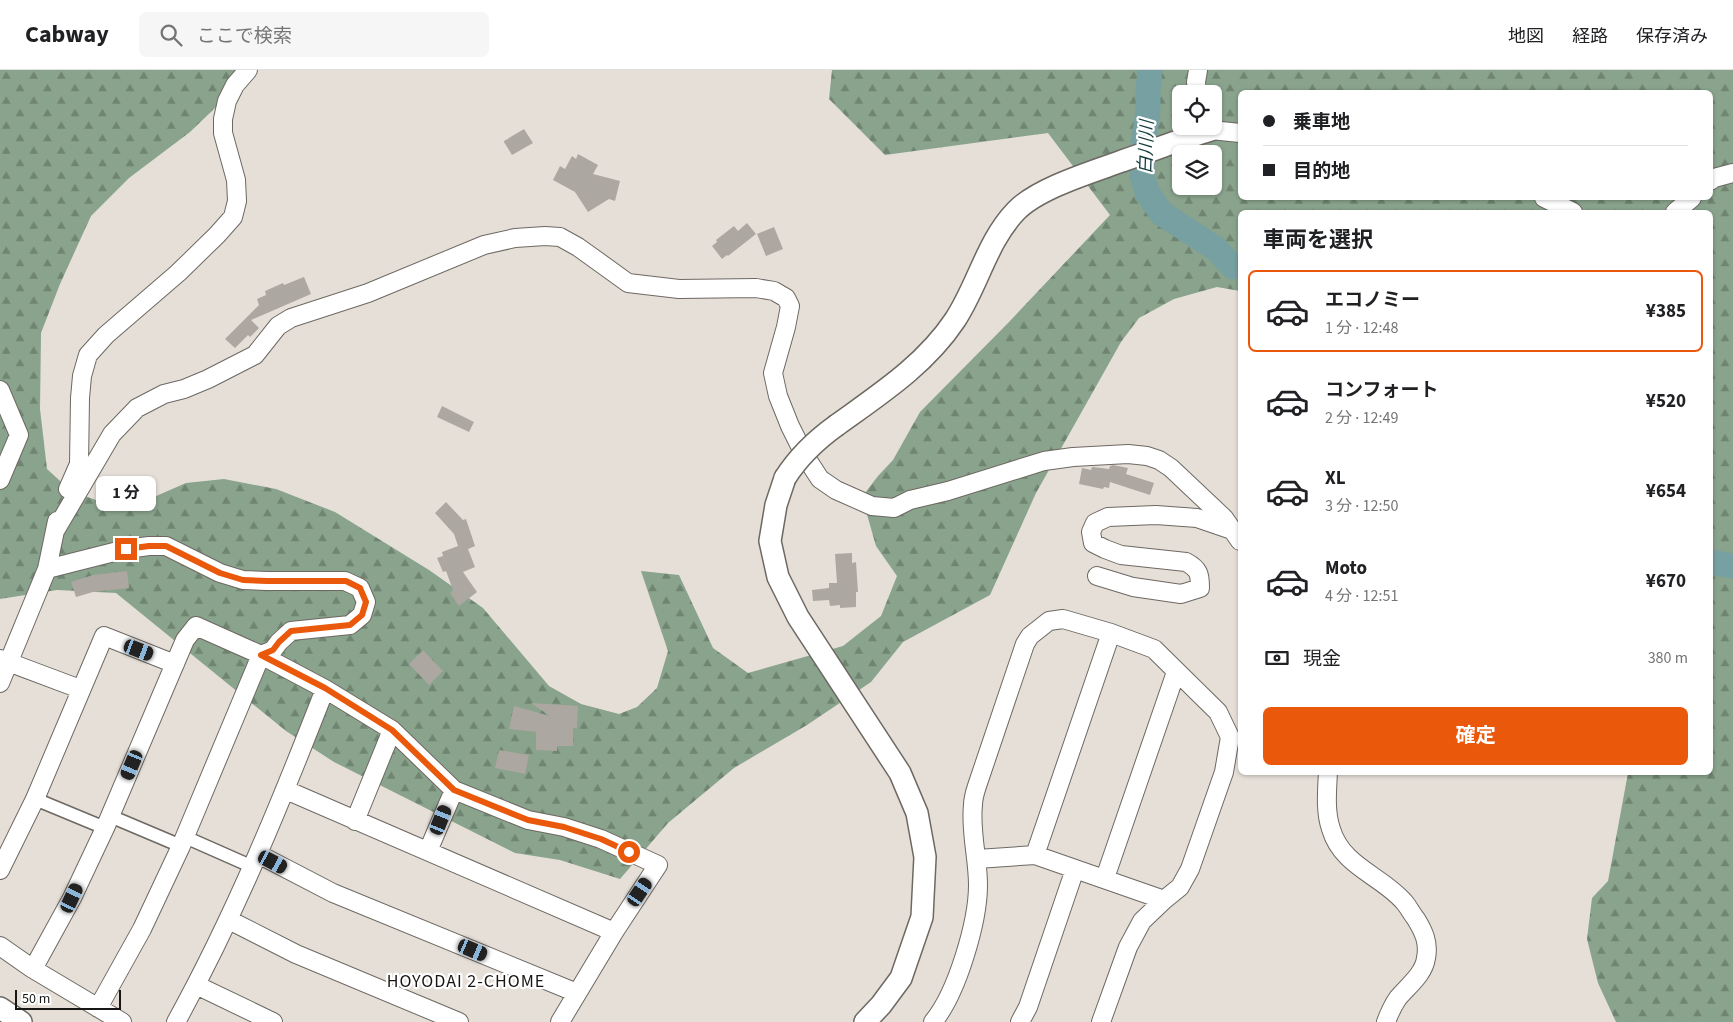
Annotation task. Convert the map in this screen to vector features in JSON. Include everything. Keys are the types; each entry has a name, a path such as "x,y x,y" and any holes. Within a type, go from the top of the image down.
{"street":[{"path":"0,683 5,661 47,569 61,507 79,464 80,398 82,376 88,355 106,336 217,236 233,217 237,200 236,180 223,132 223,119 227,101 235,85 248,70"},
{"path":"1196,85 1198,70"},
{"path":"1222,131 1238,133"},
{"path":"865,1022 881,1005 901,978 922,917 925,857 917,813 900,773 808,634 778,577 770,541 776,505 785,478 796,460 811,445 901,379 930,353 956,319 1000,232 1017,210 1036,197 1070,180 1192,135"},
{"path":"1713,179 1733,173"},
{"path":"1548,200 1569,210"},
{"path":"1677,210 1690,200"},
{"path":"55,530 112,434 137,408 164,394 184,389 254,355 278,326 292,318 368,293 484,245 515,238 545,236 560,237 578,246 628,283 679,289 756,288 774,292 786,298 790,306 773,374 778,396 790,426 805,456 820,479 836,490 872,506 894,508 910,500 948,491 1044,461 1073,457 1128,454 1147,456 1159,460 1171,468 1224,518 1236,535"},
{"path":"0,390 19,435 0,480"},
{"path":"1097,576 1133,587 1181,594 1200,588 1200,577 1195,567 1186,562 1121,555 1093,542 1091,532 1094,523 1108,517 1156,515 1197,518 1236,535"},
{"path":"47,569 126,549 166,546 220,573 243,580 346,581 360,588 366,602 362,615 350,625 291,631 273,650 261,655 183,842 142,929 98,1008"},
{"path":"933,1022 939,1014 961,967 970,941 978,887 973,804 977,786 1028,640 1038,628 1049,621 1063,619 1111,633 1154,649 1218,712 1230,736 1224,772 1190,869 1180,888 1142,921 1128,947 1101,1022"},
{"path":"33,969 72,898 107,822 185,640 196,626 261,655 325,688 392,730 454,790 528,820 564,827 601,839 658,865 614,932 560,1022"},
{"path":"1035,855 1111,633"},
{"path":"0,870 35,799 104,636 175,664"},
{"path":"5,661 80,689"},
{"path":"1105,878 1176,672"},
{"path":"176,1022 229,920 286,790 325,688"},
{"path":"356,821 392,730"},
{"path":"1328,775 1327,807 1331,830 1343,852 1361,869 1385,885 1405,902 1423,930 1427,944 1426,960 1420,973 1397,1000 1386,1022"},
{"path":"286,790 614,932"},
{"path":"428,851 454,790"},
{"path":"35,799 107,822 255,860 578,993"},
{"path":"977,859 1035,855 1164,900"},
{"path":"1020,1022 1028,1008 1075,869"},
{"path":"229,920 296,954 459,1022"},
{"path":"0,946 33,969 122,1022"},
{"path":"196,985 273,1022"},
{"path":"0,1008 21,1022"}],"green space":[{"path":"0,70 236,70 233,82 216,107 190,132 129,178 91,216 60,284 41,333 40,409 47,469 71,491 118,508 147,500 186,483 224,479 276,489 335,512 429,570 483,608 549,686 581,704 619,714 637,707 657,688 668,651 641,571 679,575 713,648 748,673 843,646 881,616 897,576 876,546 862,497 893,460 920,412 1009,322 1110,215 1048,133 885,155 829,99 832,70 1733,70 1733,1022 1616,1022 1598,983 1587,939 1592,898 1608,881 1628,775 1713,775 1713,210 1238,210 1238,291 1217,287 1174,299 1139,318 1121,342 1036,493 990,595 903,642 871,682 807,725 734,768 668,823 620,879 560,860 515,853 334,762 286,731 116,593 57,590 0,599"}],"building":[{"path":"524,129 533,143 512,155 504,141"},
{"path":"578,154 598,165 593,174 620,181 615,201 609,199 588,212 575,192 553,180 560,166 565,169 572,156 576,159"},
{"path":"747,223 756,234 722,259 712,246 717,242 716,240 734,226 738,231"},
{"path":"774,227 783,249 766,256 757,234"},
{"path":"304,277 311,294 251,320 259,328 250,337 248,335 235,348 225,339 259,305 257,299 266,295 265,291"},
{"path":"442,406 474,422 469,432 437,417"},
{"path":"1113,465 1128,468 1126,474 1154,483 1150,495 1110,482 1109,488 1104,487 1103,489 1079,484 1082,468 1091,470 1092,467 1109,469"},
{"path":"446,502 463,520 466,519 475,546 468,549 475,567 463,572 477,592 459,606 450,593 453,590 446,571 443,572 437,558 443,556 442,552 458,546 454,534 435,513"},
{"path":"852,553 852,563 856,562 858,592 856,592 856,607 840,608 840,605 830,606 829,600 813,601 812,590 829,588 829,583 837,583 835,554"},
{"path":"127,571 129,588 93,592 76,597 71,582 93,575"},
{"path":"423,650 443,671 429,685 409,664"},
{"path":"531,703 578,706 577,728 573,728 573,746 557,746 557,751 536,750 536,732 509,729 514,706 550,716"},
{"path":"499,750 529,755 525,774 495,768"}],"waterway":[{"name":"白川川","path":"1150,70 1148,112 1143,142 1142,175 1147,192 1161,213 1216,249 1233,267 1238,266"},
{"name":"白川川","path":"1713,563 1733,566"}],"district":[{"name":"HOYODAI 2-CHOME","path":"466,981"}],"route":[{"path":"126,549 166,546 220,573 243,580 346,581 360,588 366,602 362,615 350,625 291,631 273,650 261,655 325,688 392,730 454,790 528,820 564,827 601,839 629,852"}]}
